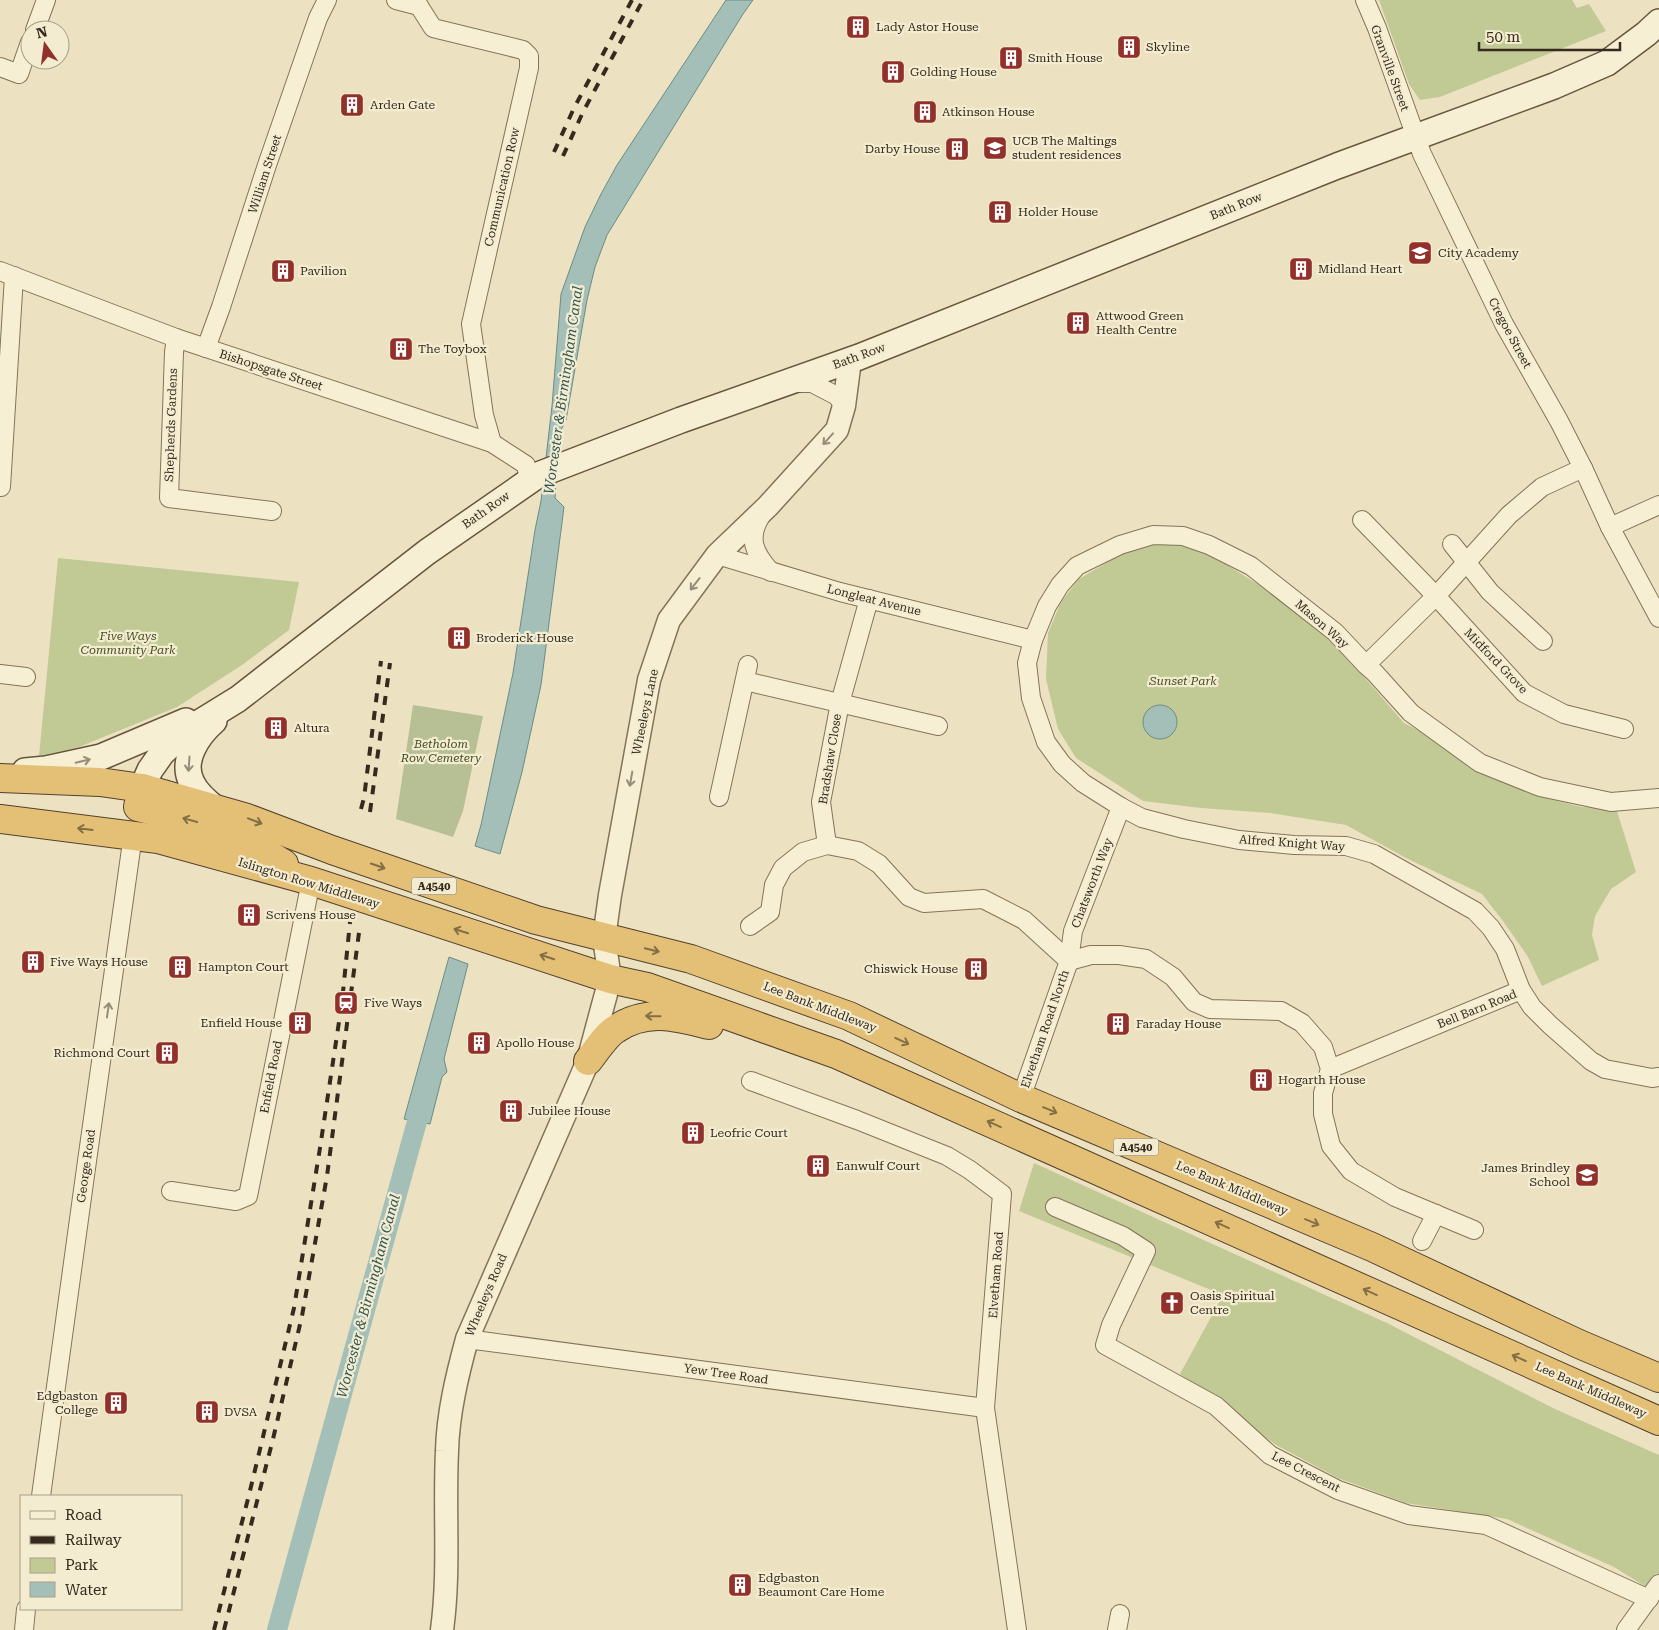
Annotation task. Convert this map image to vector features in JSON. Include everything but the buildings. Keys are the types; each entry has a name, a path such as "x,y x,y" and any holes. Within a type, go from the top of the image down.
{"highway":[{"name":"A4540","path":"0,778 100,782 142,788 247,818 341,853 536,920 604,938"},
{"path":"142,788 138,807 200,823 245,841 311,881"},
{"name":"Islington Row Middleway","path":"0,819 158,839 311,881 610,978"},
{"name":"Lee Bank Middleway","path":"604,938 691,959 849,1016 1021,1098 1372,1248 1579,1344 1659,1378"},
{"name":"Lee Bank Middleway","path":"610,978 647,988 845,1058 1659,1421"},
{"path":"588,1061 615,1029 646,1016 678,1017 735,1032 787,1037"}],"main road":[{"name":"Bath Row","path":"142,788 150,770 162,752 186,731 238,699 427,552 533,477 592,453 850,360 1415,136 1554,86 1607,63 1652,28"},
{"path":"0,773 46,769 101,756 238,699"},
{"path":"216,809 203,798 191,783 188,770 190,755 196,743 211,724 238,699"}],"street":[{"path":"39,20 46,0"},
{"name":"William Street","path":"206,348 222,307 315,27 327,0"},
{"path":"396,0 423,3"},
{"name":"Granville Street","path":"1365,0 1415,136"},
{"name":"Communication Row","path":"423,3 433,28 523,50 529,56 529,68 471,324 484,415 492,443"},
{"path":"0,67 18,74 20,69"},
{"name":"Cregoe Street","path":"1415,136 1504,324 1583,468 1610,527 1659,618"},
{"path":"0,487 7,273"},
{"name":"Bishopsgate Street","path":"7,273 176,338 492,443 526,465 533,477"},
{"name":"Shepherds Gardens","path":"176,338 169,498 272,511"},
{"name":"Wheeleys Lane","path":"610,978 604,938 610,895 649,680 670,620 717,555 768,506 837,430 844,406 850,360"},
{"path":"784,383 812,383 837,396 844,406"},
{"path":"1366,665 1436,596 1509,515 1542,487 1583,468"},
{"path":"1610,527 1659,505"},
{"path":"768,506 754,527 753,539 760,560 771,572"},
{"name":"Midford Grove","path":"1362,520 1436,596 1524,693 1564,714 1624,729"},
{"name":"Mason Way","path":"1033,640 1047,606 1060,585 1076,566 1120,545 1153,535 1183,536 1209,545 1251,566 1335,632 1375,672 1411,713 1480,763 1540,787 1611,802 1659,798"},
{"path":"1452,544 1490,592 1543,641"},
{"name":"Longleat Avenue","path":"717,555 840,592 1033,640"},
{"name":"Bradshaw Close","path":"827,845 821,802 840,703 869,599"},
{"name":"Alfred Knight Way","path":"1033,640 1027,664 1031,698 1046,742 1062,764 1083,783 1142,818 1167,825 1239,840 1294,846 1346,846 1374,854 1475,911 1491,928 1505,948 1521,990"},
{"name":"Bradshaw Close","path":"719,797 746,673 840,703 938,726"},
{"path":"0,674 26,677"},
{"name":"Chatsworth Way","path":"1069,961 1073,931 1121,807"},
{"name":"George Road","path":"41,1495 101,1058 134,835"},
{"path":"750,926 770,912 774,884 783,868 803,852 827,845 858,851 879,864 909,897 924,903 983,898 1024,920 1069,961 1091,955 1119,955 1146,960 1172,978 1194,1002 1210,1009 1281,1011 1302,1023 1323,1046 1330,1069 1323,1093 1323,1114 1331,1146 1352,1172 1395,1197 1474,1230"},
{"name":"Enfield Road","path":"171,1191 236,1201 248,1196 311,881"},
{"path":"598,1021 590,986 574,966 582,964 591,958 604,938"},
{"name":"Elvetham Road North","path":"1021,1098 1069,961"},
{"name":"Wheeleys Road","path":"442,1630 445,1603 447,1450 454,1385 467,1340 588,1061 610,978"},
{"name":"Bell Barn Road","path":"1330,1069 1521,990 1532,1007 1591,1061 1605,1069 1652,1078 1659,1077"},
{"name":"Elvetham Road","path":"751,1081 947,1156 970,1170 1002,1194 985,1408 1017,1630"},
{"name":"Lee Crescent","path":"1055,1207 1123,1236 1146,1251 1111,1325 1105,1344 1216,1406 1270,1455 1338,1490 1409,1515 1486,1525 1649,1599"},
{"path":"1422,1241 1436,1214"},
{"name":"Yew Tree Road","path":"467,1340 985,1408"},
{"path":"1626,1630 1659,1584"},
{"path":"24,1630 26,1610"}],"green space":[{"path":"1379,0 1572,0 1577,8 1589,4 1606,31 1440,97 1420,100 1409,84"},
{"name":"Sunset Park","path":"1153,544 1186,546 1216,558 1267,590 1335,643 1404,723 1430,736 1478,771 1538,796 1582,807 1616,808 1636,872 1611,889 1595,916 1592,935 1599,960 1542,986 1528,957 1482,894 1408,859 1346,825 1270,813 1201,808 1143,801 1076,758 1058,729 1046,679 1048,633 1061,602 1079,579 1123,553"},
{"name":"Five Ways Community Park","path":"58,558 299,582 289,630 242,665 177,707 79,747 39,756"},
{"name":"Betholom Row Cemetery","path":"413,705 483,716 463,811 453,837 396,819"},
{"path":"1034,1163 1387,1323 1555,1409 1659,1455 1659,1595 1614,1567 1507,1519 1406,1503 1338,1478 1276,1445 1180,1374 1223,1295 1019,1211"}],"water":[{"path":"726,0 753,0 607,235 595,267 587,300 566,420 559,434 555,498 564,507 541,685 522,772 500,854 475,846 513,673 541,501 552,406 561,294 585,227 617,165"},
{"path":"1160,705 1172,710 1177,722 1172,734 1160,739 1148,734 1143,722 1148,710"},
{"path":"449,957 468,964 444,1059 447,1072 442,1077 430,1124 404,1119"}],"waterway":[{"name":"Worcester & Birmingham Canal","path":"277,1630 424,1096"}],"railway":[{"path":"554,152 574,108 632,0"},
{"path":"563,156 583,112 643,0"},
{"path":"361,809 381,661"},
{"path":"370,812 390,663"},
{"path":"214,1630 294,1308 342,1002 350,922"},
{"path":"224,1630 273,1439 302,1316 327,1176 360,925"}],"place":[{"name":"Lady Astor House","path":"858,27"},
{"name":"Skyline","path":"1129,47"},
{"name":"Smith House","path":"1011,58"},
{"name":"Golding House","path":"893,72"},
{"name":"Arden Gate","path":"352,105"},
{"name":"Atkinson House","path":"925,112"},
{"name":"UCB The Maltings student residences","path":"995,148"},
{"name":"Darby House","path":"957,149"},
{"name":"Holder House","path":"1000,212"},
{"name":"City Academy","path":"1420,253"},
{"name":"Midland Heart","path":"1301,269"},
{"name":"Pavilion","path":"283,271"},
{"name":"Attwood Green Health Centre","path":"1078,323"},
{"name":"The Toybox","path":"401,349"},
{"name":"Broderick House","path":"459,638"},
{"name":"Altura","path":"276,728"},
{"name":"Scrivens House","path":"249,915"},
{"name":"Five Ways House","path":"33,962"},
{"name":"Hampton Court","path":"180,967"},
{"name":"Chiswick House","path":"976,969"},
{"name":"Five Ways","path":"346,1003"},
{"name":"Enfield House","path":"300,1023"},
{"name":"Faraday House","path":"1118,1024"},
{"name":"Apollo House","path":"479,1043"},
{"name":"Richmond Court","path":"167,1053"},
{"name":"Hogarth House","path":"1261,1080"},
{"name":"Jubilee House","path":"511,1111"},
{"name":"Leofric Court","path":"693,1133"},
{"name":"Eanwulf Court","path":"818,1166"},
{"name":"James Brindley School","path":"1587,1175"},
{"name":"Oasis Spiritual Centre","path":"1172,1303"},
{"name":"Edgbaston College","path":"116,1403"},
{"name":"DVSA","path":"207,1412"},
{"name":"Edgbaston Beaumont Care Home","path":"740,1585"}]}
